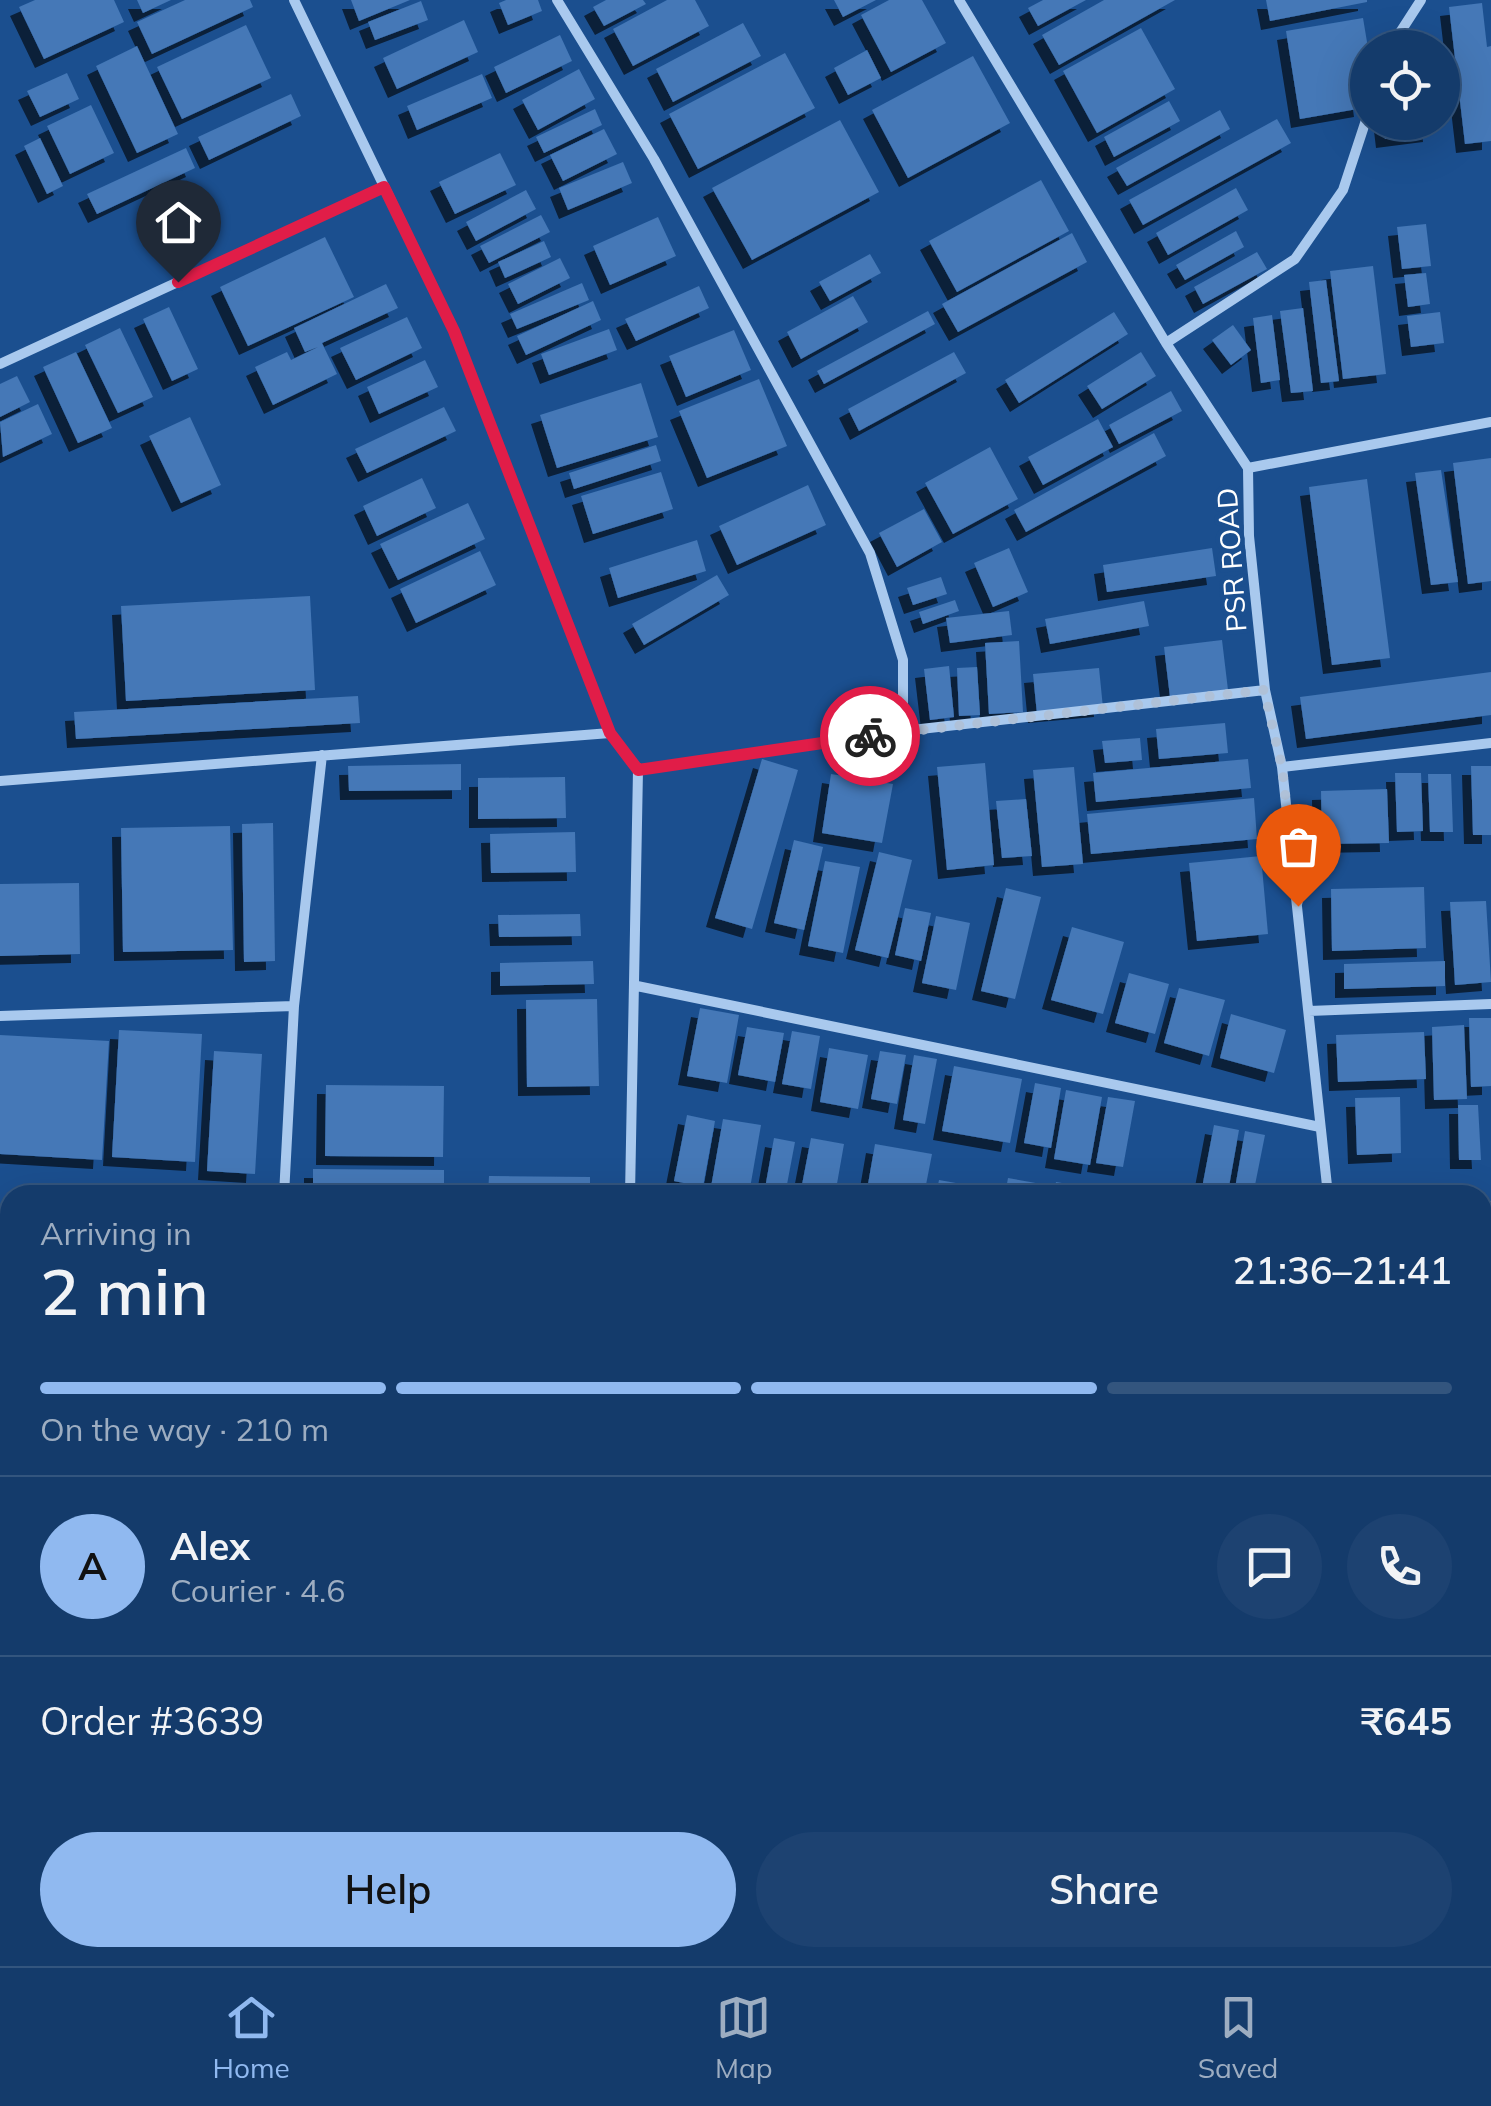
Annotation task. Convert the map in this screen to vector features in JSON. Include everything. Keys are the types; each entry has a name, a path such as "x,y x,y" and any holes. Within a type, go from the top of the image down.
{"street":[{"path":"294,0 454,331 610,733 638,770 630,1185"},
{"path":"556,0 654,159 870,552 903,660 903,731"},
{"name":"PSR ROAD","path":"958,0 1166,344 1248,468 1249,536 1264,690 1282,767 1327,1185"},
{"path":"1402,30 1421,0"},
{"path":"1166,344 1296,259 1343,190 1359,140"},
{"path":"0,364 384,187"},
{"path":"1248,468 1491,422"},
{"path":"638,770 903,731 1264,690"},
{"path":"0,781 610,733"},
{"path":"1282,767 1491,743"},
{"path":"285,1185 294,1006 322,755"},
{"path":"637,986 1320,1127"},
{"path":"1310,1012 1491,1004"},
{"path":"0,1016 294,1006"}],"building":[{"path":"35,0 114,0 124,22 44,59 19,7"},
{"path":"137,0 171,0 143,13"},
{"path":"185,0 250,0 253,7 152,54 137,22"},
{"path":"351,0 410,0 359,21"},
{"path":"538,0 542,11 508,25 499,3"},
{"path":"606,0 643,0 646,4 604,26 593,7"},
{"path":"667,0 695,0 709,26 633,66 613,29"},
{"path":"834,0 876,0 843,17"},
{"path":"889,0 922,0 946,43 891,72 861,15"},
{"path":"1043,0 1086,0 1038,26 1028,8"},
{"path":"1104,0 1175,0 1059,65 1042,35"},
{"path":"1266,0 1367,0 1367,2 1270,21"},
{"path":"421,1 428,20 375,40 368,22"},
{"path":"1482,3 1487,47 1491,46 1491,141 1465,144 1460,101 1460,30 1452,30 1449,7"},
{"path":"1363,18 1365,30 1350,30 1350,110 1300,119 1286,31"},
{"path":"464,20 478,52 397,89 383,58"},
{"path":"743,23 761,56 673,102 656,69"},
{"path":"246,25 271,78 182,119 157,67"},
{"path":"1141,28 1175,89 1097,133 1063,71"},
{"path":"560,35 572,61 506,93 494,67"},
{"path":"137,46 178,134 137,153 96,66"},
{"path":"867,50 881,78 848,95 834,68"},
{"path":"785,53 815,108 698,169 669,114"},
{"path":"973,56 1010,123 908,178 872,110"},
{"path":"579,69 595,99 538,130 522,100"},
{"path":"67,73 79,99 40,117 27,91"},
{"path":"482,74 492,98 417,130 407,106"},
{"path":"291,94 301,116 209,160 198,137"},
{"path":"1169,101 1180,121 1114,157 1104,137"},
{"path":"91,105 114,153 70,174 47,126"},
{"path":"595,109 602,125 544,153 536,137"},
{"path":"1220,110 1230,129 1127,186 1116,168"},
{"path":"1277,119 1291,143 1143,225 1129,200"},
{"path":"840,120 879,192 752,260 712,188"},
{"path":"604,129 617,154 563,181 550,155"},
{"path":"40,138 63,186 47,194 24,146"},
{"path":"186,148 195,168 97,214 87,194"},
{"path":"500,153 516,185 455,214 439,182"},
{"path":"623,162 632,183 568,210 559,188"},
{"path":"1041,180 1069,231 957,292 929,241"},
{"path":"1236,188 1248,210 1168,255 1156,233"},
{"path":"526,190 536,209 476,241 466,222"},
{"path":"541,215 550,232 489,263 480,246"},
{"path":"658,217 676,256 610,285 593,246"},
{"path":"1426,224 1431,266 1402,269 1397,227"},
{"path":"1236,231 1244,247 1185,280 1176,265"},
{"path":"1072,233 1087,262 958,332 942,304"},
{"path":"325,237 354,297 248,346 220,287"},
{"path":"544,241 551,257 505,278 498,262"},
{"path":"1257,252 1267,269 1203,304 1194,287"},
{"path":"870,254 881,273 830,301 819,282"},
{"path":"560,258 570,278 518,304 508,284"},
{"path":"1373,266 1386,374 1343,379 1330,271"},
{"path":"1426,273 1430,304 1408,307 1404,275"},
{"path":"1326,280 1339,381 1321,383 1309,282"},
{"path":"582,283 589,300 517,329 510,314"},
{"path":"386,284 398,308 322,343 337,374 273,405 255,367 287,352 291,360 318,347 305,352 294,328"},
{"path":"699,286 709,308 636,341 625,319"},
{"path":"853,296 868,322 801,359 787,332"},
{"path":"593,301 601,320 526,355 517,336"},
{"path":"169,307 198,369 172,381 143,319"},
{"path":"1303,308 1313,391 1291,393 1280,311"},
{"path":"928,311 935,324 824,384 817,371"},
{"path":"1114,312 1128,334 1019,403 1005,380"},
{"path":"1440,312 1444,343 1411,347 1407,316"},
{"path":"1272,315 1280,380 1261,383 1253,318"},
{"path":"407,317 422,348 356,380 340,348"},
{"path":"1233,325 1251,350 1231,365 1212,340"},
{"path":"120,328 153,397 118,413 85,345"},
{"path":"609,329 617,350 549,375 541,354"},
{"path":"734,330 751,370 686,397 669,356"},
{"path":"76,352 112,428 78,443 43,367"},
{"path":"954,352 966,373 859,431 848,409"},
{"path":"1141,352 1156,376 1102,409 1087,386"},
{"path":"425,360 438,387 379,414 367,387"},
{"path":"17,376 30,402 0,417 0,384"},
{"path":"759,379 787,446 707,478 679,411"},
{"path":"641,383 658,437 557,468 540,415"},
{"path":"1171,391 1182,411 1119,444 1109,425"},
{"path":"38,404 52,434 3,457 0,422"},
{"path":"444,407 456,431 367,473 355,449"},
{"path":"190,417 221,485 181,503 149,436"},
{"path":"1098,419 1113,447 1043,485 1028,457"},
{"path":"1154,433 1166,456 1026,532 1014,510"},
{"path":"656,445 661,461 574,489 569,473"},
{"path":"990,447 1018,499 953,534 925,483"},
{"path":"1491,458 1491,581 1468,584 1453,463"},
{"path":"1441,470 1458,582 1431,585 1415,473"},
{"path":"661,472 673,509 593,534 581,496"},
{"path":"422,478 436,508 377,536 363,506"},
{"path":"1367,479 1390,658 1332,665 1309,487"},
{"path":"808,485 826,525 737,565 719,526"},
{"path":"468,503 485,539 398,580 380,544"},
{"path":"924,509 942,542 897,567 879,533"},
{"path":"697,540 706,571 618,598 609,568"},
{"path":"1009,548 1028,592 993,607 974,563"},
{"path":"1212,548 1216,576 1107,592 1103,565"},
{"path":"480,551 496,585 416,623 400,589"},
{"path":"717,575 729,595 644,645 632,624"},
{"path":"941,577 947,594 913,605 907,588"},
{"path":"310,596 315,690 126,701 121,606"},
{"path":"955,600 959,611 923,624 919,612"},
{"path":"1144,601 1149,626 1050,644 1045,619"},
{"path":"1009,611 1012,635 950,643 946,618"},
{"path":"1222,640 1228,690 1170,697 1164,647"},
{"path":"1019,641 1023,712 989,714 985,643"},
{"path":"949,666 954,717 930,720 924,669"},
{"path":"977,667 980,715 959,716 957,668"},
{"path":"1099,668 1103,708 1037,714 1033,674"},
{"path":"1491,672 1491,715 1306,739 1300,697"},
{"path":"358,696 360,723 76,739 74,712"},
{"path":"1225,723 1228,753 1159,759 1156,729"},
{"path":"1140,738 1142,760 1105,763 1102,741"},
{"path":"762,759 798,770 752,929 715,918"},
{"path":"1248,759 1251,788 1096,802 1093,773"},
{"path":"985,763 994,865 947,870 937,767"},
{"path":"461,764 461,790 349,791 348,766"},
{"path":"1471,766 1491,766 1491,835 1473,835"},
{"path":"1074,767 1083,864 1042,867 1033,770"},
{"path":"1395,773 1421,773 1423,831 1397,832"},
{"path":"831,774 893,784 882,843 822,833"},
{"path":"1428,774 1451,774 1453,832 1430,832"},
{"path":"565,777 566,818 478,819 478,778"},
{"path":"1387,789 1389,843 1322,844 1321,791"},
{"path":"1254,798 1257,839 1091,854 1087,814"},
{"path":"1026,799 1032,856 1002,858 996,801"},
{"path":"273,823 275,961 244,962 242,824"},
{"path":"230,826 233,950 123,952 121,828"},
{"path":"575,832 576,872 491,873 490,834"},
{"path":"794,840 823,847 804,930 774,923"},
{"path":"879,852 912,860 888,958 855,950"},
{"path":"1261,856 1268,934 1197,941 1189,863"},
{"path":"825,861 860,867 843,953 808,946"},
{"path":"79,883 80,954 0,956 0,884"},
{"path":"1424,887 1426,948 1332,951 1331,889"},
{"path":"1006,888 1041,897 1015,999 981,991"},
{"path":"1486,901 1491,982 1455,985 1450,902"},
{"path":"905,908 931,913 921,961 895,955"},
{"path":"580,914 581,936 499,937 498,915"},
{"path":"936,916 970,923 956,990 922,983"},
{"path":"1072,927 1124,942 1103,1014 1051,1000"},
{"path":"593,961 594,984 500,986 500,963"},
{"path":"1445,961 1445,986 1344,989 1344,964"},
{"path":"1129,973 1169,984 1155,1034 1115,1023"},
{"path":"1179,988 1225,1000 1209,1056 1164,1043"},
{"path":"597,999 599,1086 527,1087 526,1000"},
{"path":"700,1008 739,1015 727,1083 687,1076"},
{"path":"1231,1014 1286,1030 1274,1073 1220,1058"},
{"path":"1469,1018 1491,1018 1491,1086 1471,1087"},
{"path":"1464,1025 1467,1099 1434,1100 1432,1027"},
{"path":"747,1027 784,1033 775,1082 738,1075"},
{"path":"119,1030 202,1034 195,1162 112,1157"},
{"path":"792,1031 820,1036 811,1089 782,1084"},
{"path":"1424,1032 1426,1079 1338,1082 1336,1035"},
{"path":"0,1035 109,1041 102,1160 0,1154"},
{"path":"829,1048 868,1055 858,1109 820,1102"},
{"path":"214,1051 262,1054 255,1174 207,1171"},
{"path":"880,1051 906,1055 897,1104 871,1099"},
{"path":"914,1055 937,1059 925,1124 903,1120"},
{"path":"954,1066 1022,1079 1010,1143 942,1131"},
{"path":"1035,1083 1061,1088 1051,1148 1024,1143"},
{"path":"326,1085 444,1086 443,1157 325,1156"},
{"path":"1066,1090 1102,1097 1090,1165 1054,1159"},
{"path":"1108,1097 1135,1101 1123,1167 1096,1163"},
{"path":"1400,1097 1401,1153 1357,1155 1355,1098"},
{"path":"1458,1105 1478,1105 1481,1160 1459,1160"},
{"path":"687,1115 715,1121 703,1185 674,1181"},
{"path":"723,1119 761,1125 751,1185 711,1185"},
{"path":"1214,1125 1239,1130 1229,1185 1203,1185"},
{"path":"1245,1131 1265,1135 1255,1185 1236,1185"},
{"path":"774,1138 795,1142 787,1185 766,1185"},
{"path":"811,1138 844,1144 837,1185 802,1185"},
{"path":"875,1144 932,1154 926,1185 868,1185"},
{"path":"313,1169 444,1170 444,1185 313,1185"},
{"path":"489,1176 590,1177 590,1185 489,1185"},
{"path":"1008,1178 1047,1185 1007,1185"},
{"path":"939,1180 967,1185 938,1185"}],"way so far":[{"path":"870,736 1264,690 1282,767 1298,906"}],"route":[{"path":"178,282 384,187 454,331 610,733 638,770 870,736"}]}
